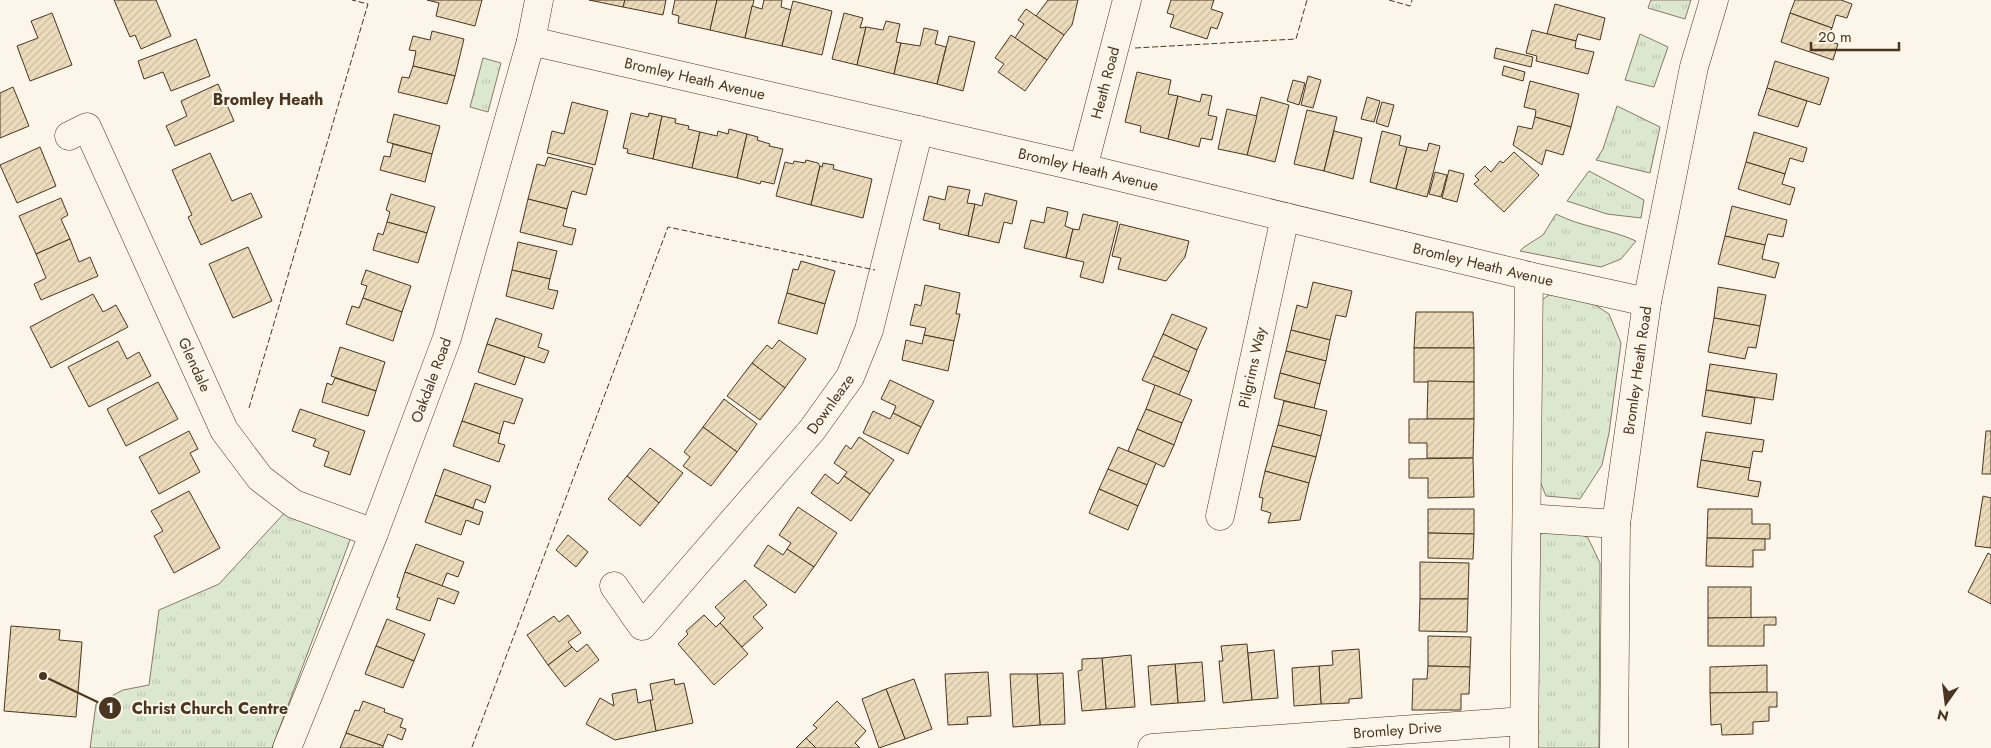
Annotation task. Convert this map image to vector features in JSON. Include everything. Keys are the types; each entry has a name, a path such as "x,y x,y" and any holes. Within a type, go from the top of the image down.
{"street":[{"name":"Oakdale Road","path":"287,748 374,533 446,338 531,41 539,0"},
{"name":"Heath Road","path":"1083,168 1127,0"},
{"name":"Bromley Heath Road","path":"1614,748 1616,524 1647,302 1694,67 1714,0"},
{"name":"Bromley Heath Avenue","path":"531,41 1083,168 1529,276 1647,302"},
{"name":"Glendale","path":"86,125 224,430 260,478 294,504 374,533"},
{"name":"Downleaze","path":"614,586 649,636 812,430 850,377 869,330 919,130"},
{"name":"Pilgrims Way","path":"1220,516 1284,217"},
{"path":"1524,735 1529,276"},
{"path":"1527,518 1616,524"},
{"name":"Bromley Drive","path":"1152,748 1524,735"}],"green space":[{"path":"1651,0 1691,0 1685,19 1648,8"},
{"path":"1640,34 1668,47 1654,87 1625,80"},
{"path":"483,58 501,63 488,112 470,107"},
{"path":"1617,106 1660,127 1650,173 1596,160 1603,149"},
{"path":"1589,171 1644,200 1641,218 1607,214 1567,201"},
{"path":"1556,214 1575,222 1636,241 1621,259 1601,267 1520,251 1543,235"},
{"path":"1555,291 1582,296 1609,314 1621,343 1609,433 1602,465 1580,499 1546,496 1535,469 1537,303"},
{"path":"288,509 344,529 350,540 272,748 90,748 96,704 123,690 149,685 159,610 219,584"},
{"path":"1567,526 1588,538 1600,563 1599,748 1536,748 1538,536 1552,527"}],"building":[{"path":"114,0 156,0 171,36 141,49 135,35 130,37"},
{"path":"427,0 482,0 475,26 436,16 439,3"},
{"path":"589,0 625,0 623,7"},
{"path":"625,0 666,0 663,15 623,7"},
{"path":"675,0 717,0 710,30 678,23 679,16 672,14"},
{"path":"717,0 754,0 745,38 710,30"},
{"path":"764,0 782,0 781,7 791,10 782,46 745,38 752,6 762,9"},
{"path":"1048,0 1078,0 1072,25 1064,35 1036,16"},
{"path":"1171,0 1214,0 1211,9 1223,13 1217,29 1211,27 1207,39 1170,27 1174,15 1167,13"},
{"path":"1795,0 1841,0 1852,4 1847,18 1836,15 1832,28 1790,13"},
{"path":"793,1 832,11 822,55 782,46"},
{"path":"1555,4 1605,18 1600,40 1578,34 1576,41 1547,34"},
{"path":"1026,9 1064,35 1047,60 1015,38 1024,24 1018,20"},
{"path":"52,13 72,65 30,81 17,46 38,38 31,21"},
{"path":"844,13 863,18 860,28 866,27 857,65 832,59"},
{"path":"1790,13 1832,28 1827,41 1838,44 1833,60 1781,42"},
{"path":"886,21 900,24 896,42 901,43 894,74 857,65 866,27 883,30"},
{"path":"924,28 938,31 935,44 946,47 937,84 894,74 901,43 920,46"},
{"path":"1532,30 1576,41 1575,48 1594,52 1588,74 1536,61 1537,56 1526,53"},
{"path":"432,31 464,39 455,76 413,66 416,51 409,50 413,36 430,40"},
{"path":"1011,35 1047,60 1025,91 998,72 1004,64 995,58"},
{"path":"949,36 975,42 963,91 937,84"},
{"path":"196,39 210,76 171,91 163,72 144,79 138,61"},
{"path":"1496,48 1533,57 1531,67 1494,58"},
{"path":"1775,61 1829,78 1820,105 1767,88"},
{"path":"413,66 455,76 447,104 398,92 402,77 409,78"},
{"path":"1504,66 1525,72 1523,81 1502,75"},
{"path":"1137,72 1171,80 1168,94 1178,96 1168,139 1140,132 1141,126 1125,122"},
{"path":"1308,76 1321,80 1313,108 1301,105"},
{"path":"1293,80 1305,83 1299,105 1287,101"},
{"path":"1530,81 1579,94 1571,127 1535,117 1536,110 1524,107"},
{"path":"218,84 234,121 175,146 166,126 187,116 181,101"},
{"path":"13,87 29,126 0,138 0,93"},
{"path":"1767,88 1807,101 1798,127 1758,115"},
{"path":"1202,94 1212,96 1208,115 1217,117 1212,140 1201,138 1199,147 1168,139 1178,96 1200,102"},
{"path":"1261,97 1289,105 1275,162 1247,155"},
{"path":"1367,97 1380,101 1374,122 1361,119"},
{"path":"572,102 608,111 595,165 547,153 552,131 564,134"},
{"path":"1382,102 1394,105 1388,127 1376,123"},
{"path":"1227,109 1257,116 1247,155 1218,149"},
{"path":"1307,110 1337,117 1324,171 1294,164"},
{"path":"631,113 648,117 649,113 662,116 653,159 627,153 628,149 623,148"},
{"path":"394,114 440,126 432,154 387,142"},
{"path":"662,116 676,119 675,123 689,126 688,129 700,132 692,168 653,159"},
{"path":"1535,117 1571,127 1563,155 1546,150 1542,165 1513,145 1518,126 1532,129"},
{"path":"729,129 747,134 737,178 692,168 700,132 717,136 718,131 728,134"},
{"path":"1334,131 1362,138 1353,179 1324,171"},
{"path":"1382,131 1401,136 1399,145 1407,147 1396,189 1370,182"},
{"path":"1754,132 1807,148 1803,162 1790,158 1785,174 1746,162"},
{"path":"747,134 758,137 757,140 770,144 769,146 783,149 774,184 761,181 760,184 737,178"},
{"path":"1429,143 1440,146 1427,197 1396,189 1407,147 1427,151"},
{"path":"393,144 432,154 425,182 380,170 384,156 390,157"},
{"path":"40,147 56,186 17,203 0,165"},
{"path":"1514,152 1539,175 1504,212 1474,184 1479,180 1475,176 1485,166 1491,172 1500,161 1503,163"},
{"path":"210,153 232,201 251,193 262,217 201,245 188,217 192,215 172,170"},
{"path":"548,157 593,168 586,195 572,191 567,209 528,199 537,164 545,166"},
{"path":"806,160 818,163 820,166 811,205 776,196 785,162 793,164 794,161 805,163"},
{"path":"1746,162 1785,174 1782,184 1795,188 1790,205 1738,189"},
{"path":"823,163 834,165 833,169 872,179 863,218 811,205 820,166 822,167"},
{"path":"1449,170 1464,174 1457,202 1442,198"},
{"path":"1435,172 1447,175 1441,197 1429,194"},
{"path":"948,186 970,190 967,203 975,204 968,236 939,229 940,224 923,220 929,196 945,200"},
{"path":"985,193 1017,201 1012,224 1004,222 999,243 968,236 975,204 982,206"},
{"path":"391,194 435,207 427,233 387,222 390,212 386,210"},
{"path":"61,198 68,215 61,219 70,239 36,254 19,216"},
{"path":"528,199 567,209 563,226 576,229 572,245 520,232"},
{"path":"1732,206 1787,220 1783,237 1768,234 1765,245 1725,236"},
{"path":"1047,207 1068,212 1065,226 1073,229 1066,258 1024,248 1031,220 1044,223"},
{"path":"1083,214 1118,222 1103,283 1080,277 1084,262 1066,258 1073,229 1079,230"},
{"path":"387,222 427,233 418,263 373,250 378,233 383,235"},
{"path":"1120,224 1189,241 1185,257 1166,281 1118,269 1121,258 1112,256"},
{"path":"1725,236 1765,245 1762,259 1779,263 1775,278 1718,264"},
{"path":"70,239 79,262 90,257 98,276 41,300 34,284 46,278 36,254"},
{"path":"518,242 557,251 550,279 512,270"},
{"path":"248,247 272,301 233,318 209,264"},
{"path":"801,261 835,271 825,304 787,293 793,269 798,270"},
{"path":"366,270 411,286 402,312 363,298 367,286 361,284"},
{"path":"512,270 550,279 548,289 558,291 553,309 506,296"},
{"path":"1313,282 1352,291 1346,317 1336,315 1330,340 1291,330 1297,305 1307,308"},
{"path":"925,285 960,293 956,314 960,314 954,341 924,335 926,328 910,325 915,304 921,306"},
{"path":"1718,287 1766,295 1760,326 1714,318"},
{"path":"787,293 825,304 817,334 778,323"},
{"path":"93,294 103,312 116,305 128,327 51,368 30,327"},
{"path":"363,298 402,312 393,341 346,324 352,306 359,308"},
{"path":"1416,312 1473,312 1474,348 1414,348"},
{"path":"1172,314 1207,328 1197,350 1163,334"},
{"path":"496,318 542,334 538,347 549,351 544,363 487,344"},
{"path":"1714,318 1760,326 1756,348 1748,347 1745,359 1708,352"},
{"path":"1291,330 1330,340 1326,361 1286,351"},
{"path":"1163,334 1197,350 1189,372 1153,356"},
{"path":"924,335 954,341 948,371 902,360 906,340 922,344"},
{"path":"779,340 806,359 785,388 752,363 767,345 772,349"},
{"path":"118,341 127,359 139,352 151,376 89,407 68,367"},
{"path":"487,344 525,357 515,385 478,372"},
{"path":"340,347 385,362 376,391 331,376"},
{"path":"1414,348 1474,348 1474,382 1414,382"},
{"path":"1286,351 1326,361 1320,384 1280,373"},
{"path":"1153,356 1189,372 1179,395 1142,380"},
{"path":"752,363 785,388 760,420 727,396"},
{"path":"1710,364 1777,374 1773,400 1706,390"},
{"path":"1280,373 1320,384 1314,408 1274,398"},
{"path":"335,378 376,391 368,416 322,402 327,383 332,385"},
{"path":"890,380 934,401 921,427 893,413 896,406 881,399"},
{"path":"1428,381 1474,382 1474,419 1427,419"},
{"path":"158,382 178,419 126,446 107,409"},
{"path":"475,383 523,399 514,424 504,421 500,434 462,421"},
{"path":"1155,385 1192,400 1182,423 1146,409"},
{"path":"1706,390 1755,398 1751,424 1702,416"},
{"path":"724,399 757,424 737,452 703,427"},
{"path":"1284,401 1327,411 1321,436 1278,425"},
{"path":"300,409 365,431 350,475 324,466 329,452 313,446 316,439 292,431"},
{"path":"1146,409 1182,423 1174,445 1137,429"},
{"path":"873,411 890,419 893,413 921,427 908,454 863,433"},
{"path":"1409,419 1474,419 1473,458 1427,458 1427,443 1409,443"},
{"path":"462,421 500,434 498,443 505,445 499,462 453,446"},
{"path":"1278,425 1321,436 1316,457 1272,446"},
{"path":"703,427 737,452 711,486 683,466 690,457 684,452"},
{"path":"1137,429 1174,445 1164,467 1128,451"},
{"path":"189,431 198,449 190,453 200,472 159,494 139,457"},
{"path":"1986,431 1991,431 1991,474 1982,474"},
{"path":"1706,432 1764,440 1762,452 1753,451 1750,468 1701,460"},
{"path":"859,437 894,460 870,494 844,476 847,472 834,463 846,445 851,449"},
{"path":"1272,446 1316,457 1309,483 1265,471"},
{"path":"1118,447 1156,463 1147,485 1108,469"},
{"path":"650,448 683,473 659,503 627,476"},
{"path":"1473,458 1474,497 1428,498 1428,478 1409,478 1409,459"},
{"path":"1701,460 1750,468 1748,480 1761,482 1758,497 1697,487"},
{"path":"444,469 491,486 485,503 476,499 473,508 435,495"},
{"path":"1108,469 1147,485 1138,506 1099,489"},
{"path":"1265,471 1309,483 1300,520 1268,523 1271,513 1261,510 1263,498 1259,497"},
{"path":"825,474 838,484 844,476 870,494 851,521 811,493"},
{"path":"627,476 659,503 640,526 608,499"},
{"path":"1099,489 1138,506 1128,530 1089,513"},
{"path":"189,491 220,548 174,573 154,536 163,531 151,511"},
{"path":"435,495 483,512 479,525 466,520 461,535 425,522"},
{"path":"1983,496 1991,498 1991,548 1975,546"},
{"path":"798,507 837,533 814,567 787,549 791,543 779,535"},
{"path":"1428,509 1474,509 1474,534 1428,533"},
{"path":"1708,509 1752,509 1752,524 1770,524 1770,539 1707,538"},
{"path":"1428,533 1474,534 1473,559 1428,558"},
{"path":"568,535 588,552 576,567 556,550"},
{"path":"1707,538 1765,539 1765,550 1753,550 1753,567 1706,566"},
{"path":"416,544 464,562 458,577 447,573 442,586 405,572"},
{"path":"768,545 783,555 787,549 814,567 795,593 754,566"},
{"path":"1988,553 1991,555 1991,604 1968,592"},
{"path":"1420,562 1469,563 1468,599 1420,599"},
{"path":"405,572 459,592 454,604 438,598 430,621 396,609 400,598 397,597"},
{"path":"745,580 767,605 753,617 763,628 742,647 720,623 725,618 715,607"},
{"path":"1708,587 1751,587 1751,618 1708,618"},
{"path":"1420,599 1468,599 1467,632 1419,631"},
{"path":"568,615 581,633 568,642 572,647 548,665 527,635 554,616 559,622"},
{"path":"704,615 716,627 720,623 748,654 714,685 678,644 688,634 686,631"},
{"path":"1776,617 1776,625 1764,625 1764,646 1708,646 1708,618"},
{"path":"387,619 425,634 414,661 376,646"},
{"path":"11,626 60,630 59,640 82,642 76,717 4,711"},
{"path":"1428,636 1471,637 1470,667 1428,666"},
{"path":"587,644 599,660 565,687 548,665 572,647 577,652"},
{"path":"1247,644 1252,700 1223,703 1219,661 1223,661 1221,646"},
{"path":"376,646 414,661 403,688 365,674"},
{"path":"1359,649 1362,698 1349,699 1349,703 1321,704 1319,666 1333,665 1332,651"},
{"path":"1274,650 1278,698 1252,700 1248,653"},
{"path":"1131,655 1135,707 1106,709 1102,658"},
{"path":"1102,658 1106,709 1082,711 1078,671 1082,670 1082,659"},
{"path":"1202,662 1205,701 1178,703 1175,664"},
{"path":"1175,664 1178,703 1151,705 1148,666"},
{"path":"1767,665 1767,692 1710,693 1710,667"},
{"path":"1319,666 1321,704 1294,706 1292,668"},
{"path":"1428,666 1470,667 1469,694 1461,694 1461,710 1412,710 1413,679 1427,679"},
{"path":"988,672 991,716 967,717 968,724 948,725 945,674"},
{"path":"1063,673 1065,724 1040,725 1037,674"},
{"path":"1010,674 1037,674 1040,725 1013,727"},
{"path":"674,679 675,685 684,683 693,723 656,731 650,700 653,700 650,684"},
{"path":"914,679 932,729 905,739 886,689"},
{"path":"636,689 638,703 650,700 656,731 615,740 586,724 600,698 614,706 612,694"},
{"path":"886,689 905,739 879,748 862,699"},
{"path":"1777,692 1777,707 1769,707 1769,721 1753,722 1753,734 1722,735 1721,724 1711,725 1710,693"},
{"path":"363,701 385,709 384,712 403,719 400,727 406,729 402,740 388,734 383,746 346,733 355,710 359,711"},
{"path":"837,701 866,731 855,743 860,748 816,748 806,738 817,728 813,725"},
{"path":"346,733 383,746 383,748 340,748"},
{"path":"806,738 816,748 796,748"}],"fence":[{"path":"249,408 368,4 352,0"},
{"path":"1135,48 1296,39 1307,0"},
{"path":"1389,0 1410,6 1412,0"},
{"path":"472,747 668,227 875,270"}],"place":[{"name":"Christ Church Centre","path":"43,676"}],"district":[{"name":"Bromley Heath","path":"268,99"}]}
